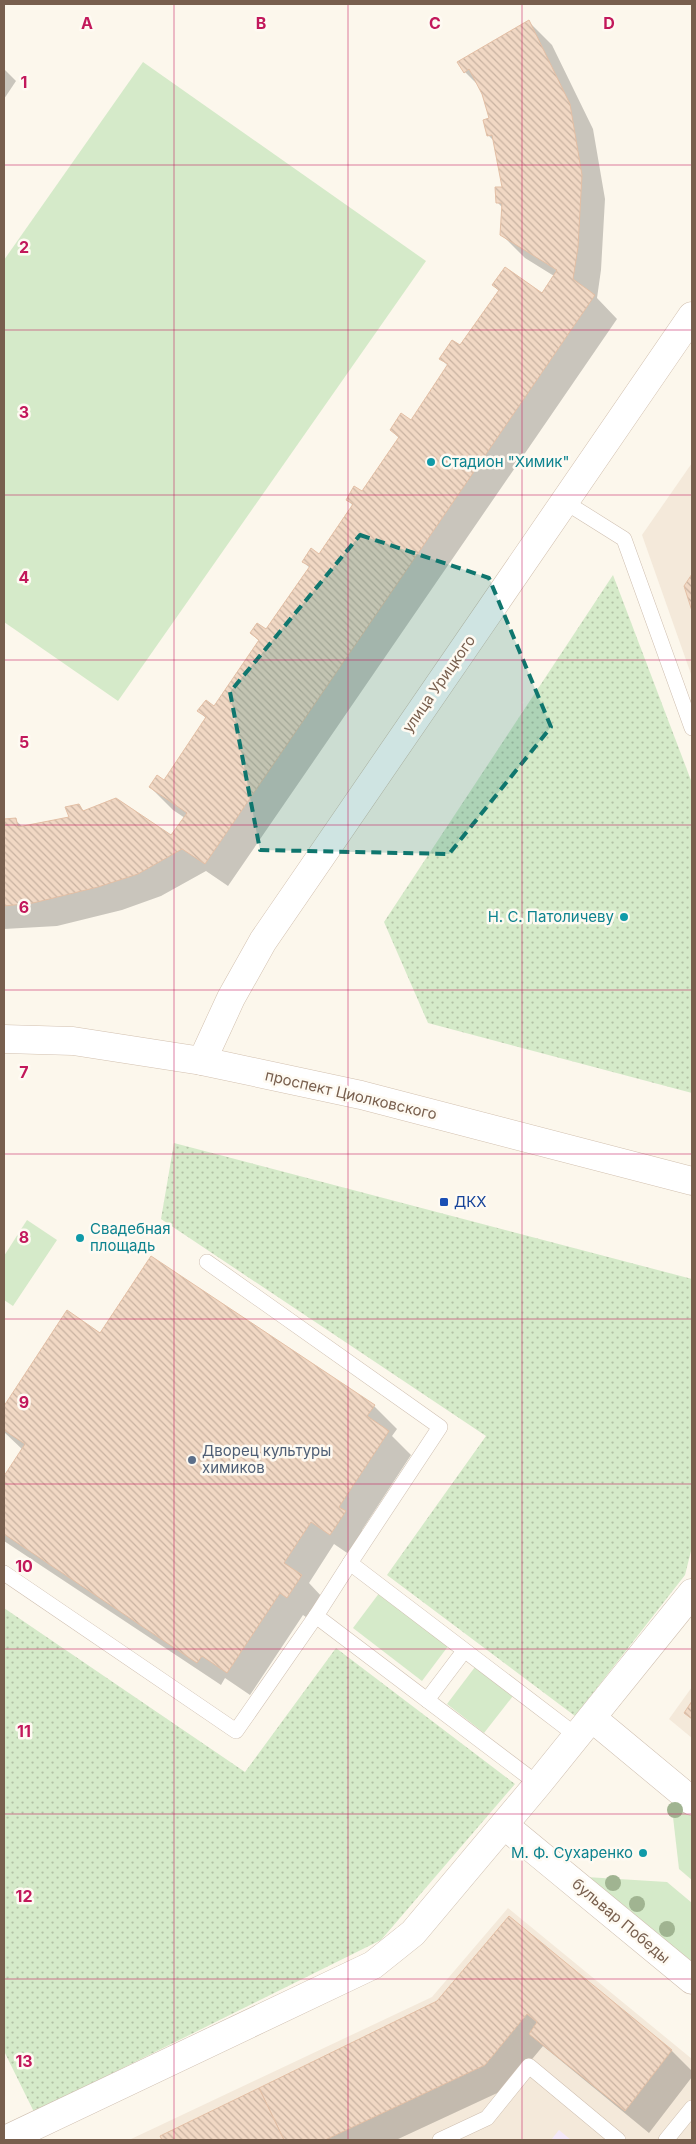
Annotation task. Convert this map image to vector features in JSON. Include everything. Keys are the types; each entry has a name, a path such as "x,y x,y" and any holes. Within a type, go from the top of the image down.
{"street":[{"name":"улица Урицкого","path":"202,1062 231,998 263,941 692,316"},
{"name":"проспект Циолковского","path":"4,1039 73,1041 202,1062 361,1096 692,1181"},
{"path":"5,2140 373,1965 412,1933 538,1784 692,1593"},
{"path":"584,1727 692,1801"},
{"name":"бульвар Победы","path":"504,1825 692,1980"}],"lane":[{"path":"564,502 624,540 692,728"},
{"path":"4,1573 236,1731 316,1616 440,1426 207,1262"},
{"path":"350,1563 464,1650 584,1727"},
{"path":"316,1616 538,1784"},
{"path":"427,1700 464,1650"},
{"path":"440,2140 487,2118 529,2066 618,2140"},
{"path":"666,2140 692,2108"}],"highlighted area":[{"path":"360,535 489,578 551,727 449,854 260,850 230,692"}],"shaded area":[{"path":"692,463 692,677 642,535"},
{"path":"692,1687 692,1738 669,1719"},
{"path":"508,1908 692,2059 692,2140 129,2140 432,1997"},
{"path":"559,2130 571,2140 551,2140"}],"green space":[{"path":"143,62 426,261 118,701 4,622 4,260"},
{"path":"613,575 692,783 692,1093 428,1023 384,922"},
{"path":"174,1143 692,1279 692,1547 685,1575 575,1716 387,1575 486,1436 161,1219"},
{"path":"27,1220 57,1240 13,1306 4,1300 4,1256"},
{"path":"380,1592 449,1645 422,1681 353,1628"},
{"path":"4,1608 245,1772 336,1648 515,1784 381,1940 34,2112 4,2051"},
{"path":"475,1667 513,1696 484,1733 447,1704"},
{"path":"670,1791 692,1810 692,1880 679,1869"},
{"path":"586,1877 667,1882 692,1903 692,1964"}],"building":[{"name":"Стадион \"Химик\"","path":"529,20 570,104 582,175 578,247 573,279 595,295 205,864 182,849 138,874 98,887 33,903 4,906 4,819 16,818 18,827 69,817 65,807 79,804 83,811 116,798 171,835 187,813 149,787 157,775 164,780 206,717 197,711 206,700 214,706 259,640 250,633 257,623 266,629 310,566 302,562 311,548 319,554 353,504 346,500 354,486 362,491 399,437 390,430 401,413 411,420 448,364 439,359 452,340 460,345 499,290 492,285 505,267 542,293 557,270 500,235 502,203 496,203 495,187 502,187 492,135 487,136 483,120 489,118 482,94 469,69 464,73 457,62"},
{"path":"692,574 692,611 684,586"},
{"name":"Дворец культуры химиков","path":"151,1256 375,1405 367,1416 389,1431 339,1507 346,1511 330,1535 311,1522 284,1563 302,1575 287,1598 280,1593 227,1673 202,1656 197,1663 4,1534 4,1476 25,1444 4,1430 4,1406 67,1310 100,1333"},
{"path":"692,1701 692,1719 684,1713"},
{"path":"509,1916 672,2050 625,2111 529,2034 537,2022 527,2014 485,2065 325,2140 284,2140 259,2088 437,2001"},
{"path":"259,2088 284,2140 162,2140 160,2136"}],"place":[{"name":"Стадион \"Химик\"","path":"431,462"},
{"name":"Н. С. Патоличеву","path":"624,917"},
{"name":"ДКХ","path":"444,1202"},
{"name":"Свадебная площадь","path":"80,1238"},
{"name":"Дворец культуры химиков","path":"192,1460"},
{"name":"М. Ф. Сухаренко","path":"643,1853"}]}
